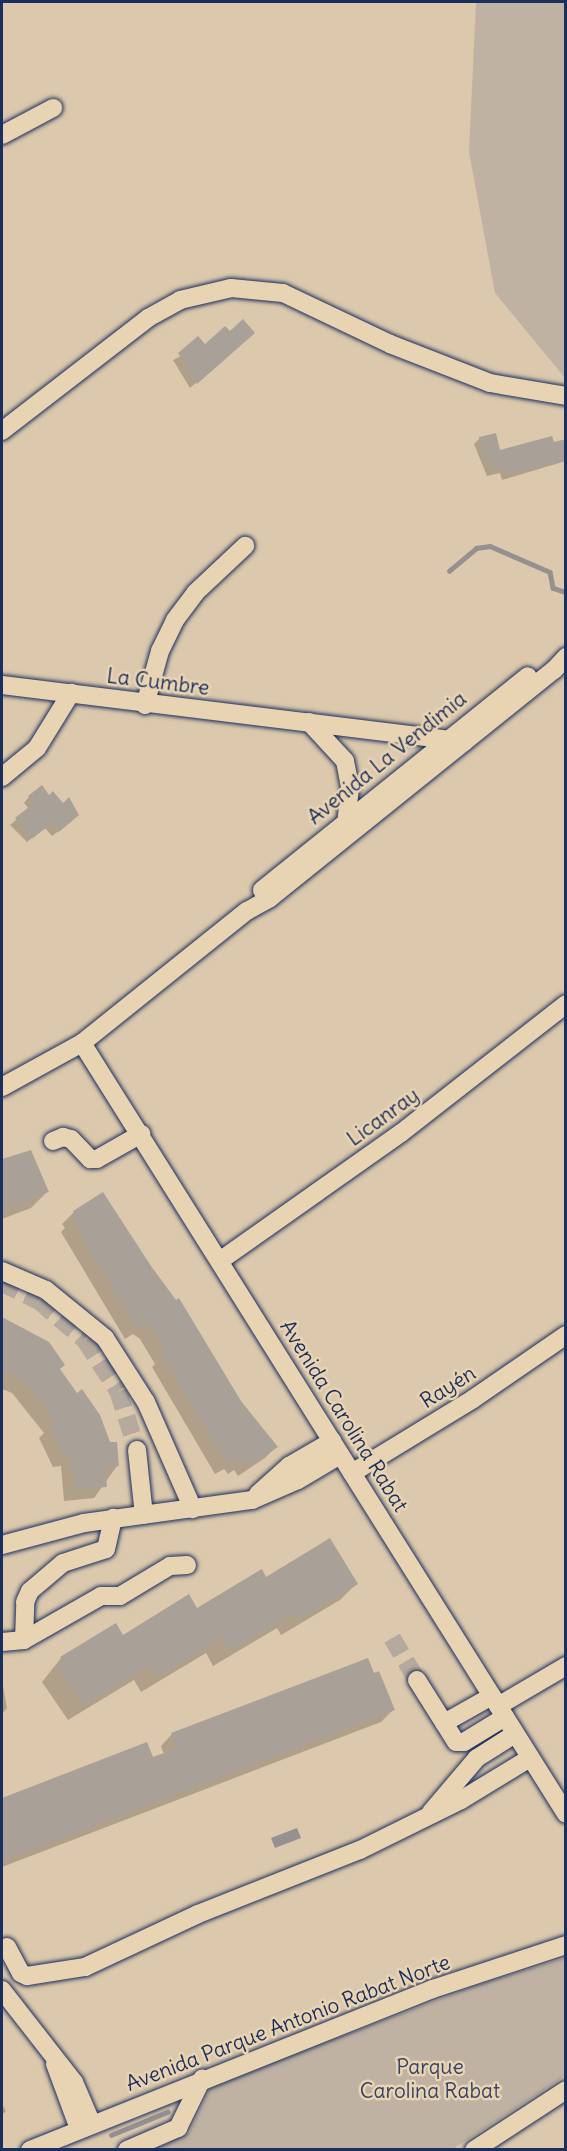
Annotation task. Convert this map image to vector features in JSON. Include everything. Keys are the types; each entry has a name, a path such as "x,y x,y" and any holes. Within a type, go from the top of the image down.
{"street":[{"path":"2,135 53,108"},
{"path":"2,431 163,308 196,294 231,288 283,292 400,348 490,383 566,396"},
{"path":"145,705 159,651 175,620 195,593 245,546"},
{"name":"Avenida La Vendimia","path":"247,910 263,888 346,818 548,662 566,655"},
{"name":"Avenida La Vendimia","path":"2,1087 82,1043 247,910 270,898 555,670 566,655"},
{"name":"La Cumbre","path":"2,685 145,705 309,722 465,742"},
{"path":"2,777 37,748 71,693"},
{"path":"309,722 345,761 350,788 346,818"},
{"name":"Licanray","path":"221,1260 401,1133 566,1004"},
{"name":"Avenida Carolina Rabat","path":"82,1043 221,1260 566,1814"},
{"path":"53,1141 63,1137 71,1139 83,1153 97,1159 138,1130"},
{"path":"2,1271 46,1290 105,1338 146,1402 193,1509"},
{"name":"Rayén","path":"352,1473 473,1399 566,1335"},
{"path":"2,1545 113,1518 252,1500 298,1480 336,1448"},
{"path":"137,1450 144,1515"},
{"path":"24,1640 25,1602 30,1591 63,1563 106,1550 113,1518"},
{"path":"2,1642 24,1640 101,1596 120,1596 170,1566 187,1565"},
{"path":"444,1723 498,1706 566,1666"},
{"path":"417,1680 456,1743 464,1742 498,1706"},
{"path":"426,1818 477,1758 515,1734"},
{"path":"7,1947 27,1976 85,1967 198,1914 360,1850 426,1818 530,1758"},
{"name":"Avenida Parque Antonio Rabat Norte","path":"30,2150 202,2079 433,1989 566,1946"},
{"path":"2,1990 74,2082 86,2126"},
{"path":"127,2150 178,2128 202,2079"},
{"path":"474,2150 566,2090"}],"green space":[{"path":"476,2 565,2 565,378 495,293 469,152"},
{"name":"Parque Carolina Rabat","path":"565,1958 565,2076 453,2149 152,2150 189,2133 212,2085 478,1985"}],"shaded area":[{"path":"297,1828 301,1838 275,1848 271,1838"}],"building":[{"path":"243,319 255,333 197,384 178,353 198,336 205,344 225,326 230,331"},
{"path":"496,433 500,450 552,436 554,442 566,439 566,460 507,475 506,468 493,471 490,459 485,460 479,437"},
{"path":"42,785 49,795 53,791 63,803 69,797 79,815 59,832 52,823 33,838 15,818 34,803 28,796"},
{"path":"31,1150 49,1192 2,1209 2,1159"},
{"path":"103,1192 151,1266 176,1300 179,1298 241,1401 278,1447 250,1465 246,1460 240,1464 236,1458 227,1464 162,1354 167,1352 152,1327 146,1323 137,1329 72,1219 76,1217 73,1211"},
{"path":"2,1317 49,1342 65,1365 60,1369 77,1393 82,1389 100,1415 110,1442 117,1442 119,1466 105,1467 107,1487 75,1490 72,1455 64,1456 50,1425 55,1421 25,1382 2,1369"},
{"path":"330,1538 358,1584 298,1620 294,1613 230,1651 222,1638 157,1677 150,1665 84,1705 57,1665 63,1661 60,1657 116,1623 123,1635 189,1594 197,1608 262,1569 266,1577"},
{"path":"368,1658 374,1673 379,1671 395,1710 2,1861 2,1798 147,1742 153,1757 177,1748 171,1733"}],"waterway":[{"path":"449,571 476,548 490,546 550,572 553,588 565,592"},
{"path":"111,2135 167,2112"}],"tunnel":[{"path":"2,1283 39,1301 85,1340 118,1391 137,1450"},
{"path":"392,1638 417,1680"}]}
